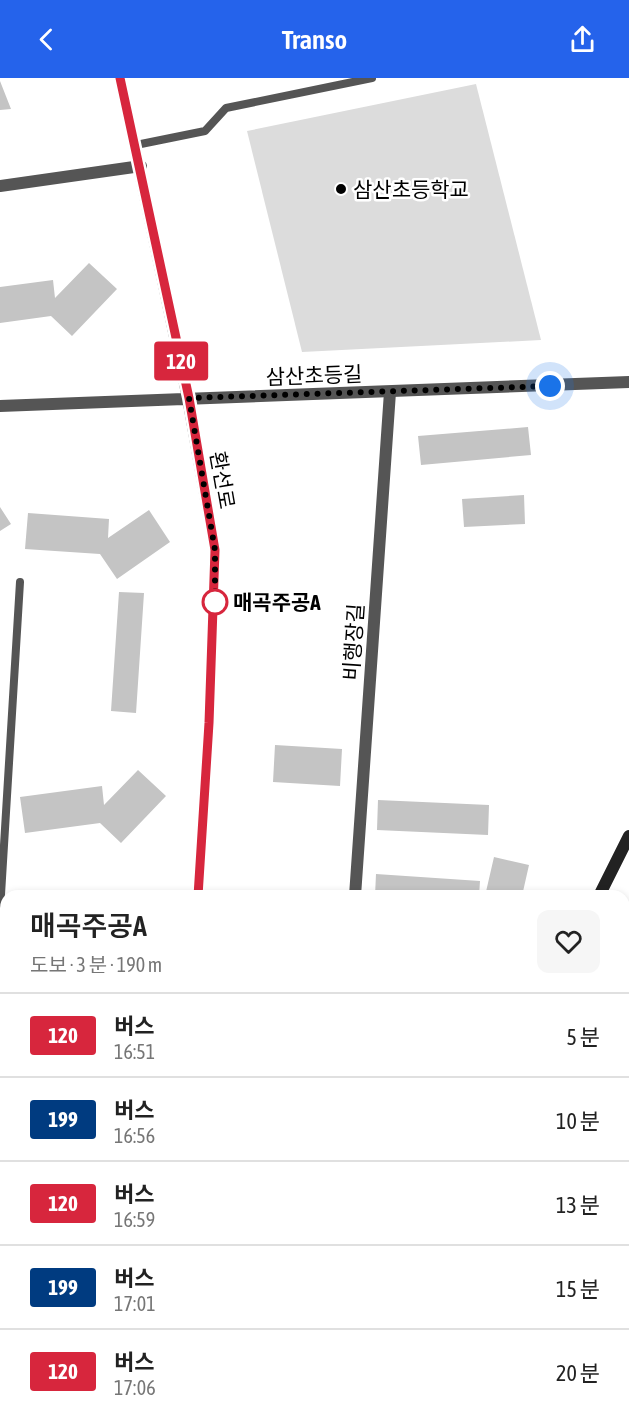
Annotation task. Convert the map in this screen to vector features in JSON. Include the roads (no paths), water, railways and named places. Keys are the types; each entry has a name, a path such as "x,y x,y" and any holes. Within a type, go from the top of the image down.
{"main road":[{"path":"602,890 629,836"}],"street":[{"name":"환선로","path":"120,78 141,166 189,398 215,550 209,723 198,890"},
{"path":"0,186 141,166"},
{"name":"삼산초등길","path":"0,406 629,382"},
{"name":"비행장길","path":"354,890 390,392"}],"lane":[{"path":"136,145 205,131 226,108 372,78"},
{"path":"1,890 20,582"}],"place":[{"name":"삼산초등학교","path":"341,189"},
{"name":"매곡주공A","path":"215,602"}]}
